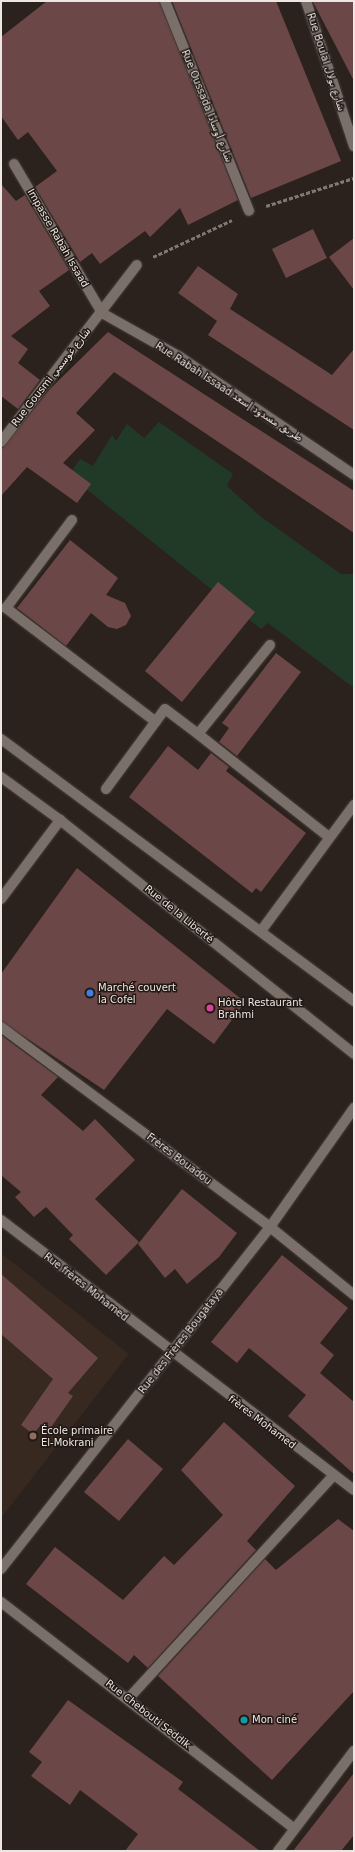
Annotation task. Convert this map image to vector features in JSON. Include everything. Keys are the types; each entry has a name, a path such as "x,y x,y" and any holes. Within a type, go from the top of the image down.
{"street":[{"name":"Rue Oussada شارع أوسادا","path":"165,1 249,211"},
{"name":"Rue Boulal شارع بولال","path":"306,1 354,146"},
{"name":"Impasse Rabah Issaad","path":"14,164 102,313"},
{"name":"Rue Gousmi شارع غوسمي","path":"1,442 102,313 137,265"},
{"name":"Rue Rabah Issaad طريق مسدود إسعد","path":"102,313 180,357 354,476"},
{"path":"72,520 6,608 156,722"},
{"path":"198,734 270,645"},
{"path":"106,789 165,709 329,837"},
{"path":"1,739 261,931 354,1002"},
{"name":"Rue de la Liberté","path":"1,777 60,820 354,1054"},
{"path":"261,931 354,805"},
{"path":"1,899 60,820"},
{"name":"Frères Bouadou","path":"1,1027 270,1227 354,1295"},
{"name":"Rue des Frères Bougataya","path":"1,1569 270,1227 354,1108"},
{"name":"Rue frères Mohamed","path":"1,1220 171,1353"},
{"name":"frères Mohamed","path":"171,1353 354,1490"},
{"path":"128,1699 334,1475"},
{"name":"Rue Chebouti Seddik","path":"1,1602 293,1828"},
{"path":"278,1851 293,1828 354,1751"}],"shaded area":[{"name":"École primaire El-Mokrani","path":"1,1253 129,1354 1,1518"}],"green space":[{"path":"159,422 233,474 227,486 260,516 341,574 354,574 354,688 268,623 261,629 69,475 80,459 93,466 112,435 116,441 127,424 144,438"}],"building":[{"path":"47,1 159,1 238,200 188,225 180,208 150,237 145,231 100,264 92,253 80,262 35,187 57,171 28,132 18,140 1,116 1,37"},
{"path":"172,1 276,1 341,161 251,198"},
{"path":"354,1 354,81 313,2"},
{"path":"1,184 16,201 25,195 69,270 39,291 50,306 11,336 28,349 18,363 40,380 18,409 1,396"},
{"path":"313,229 327,258 286,278 272,249"},
{"path":"354,238 354,290 329,257"},
{"path":"198,266 238,294 230,309 332,375 354,349 354,430 208,335 217,321 178,293"},
{"path":"108,332 354,491 354,533 114,372 76,413 95,430 63,463 91,484 77,503 27,467 1,496 1,450 50,389"},
{"path":"70,540 118,578 106,595 125,603 131,616 126,625 117,629 108,627 91,613 66,646 17,608"},
{"path":"218,582 255,612 182,702 145,671"},
{"path":"276,653 301,672 237,756 219,742 229,728 222,723"},
{"path":"168,746 198,770 211,753 229,767 226,771 306,833 261,892 256,888 252,893 129,797"},
{"name":"Marché couvert la Cofel","path":"77,868 245,1002 214,1044 167,1009 104,1090 1,1021 1,974"},
{"path":"1,1035 58,1077 41,1095 83,1131 95,1119 135,1160 95,1199 139,1242 106,1275 69,1239 73,1235 46,1207 34,1217 15,1197 21,1192 1,1175"},
{"path":"182,1189 237,1233 219,1257 187,1284 175,1269 165,1278 138,1244"},
{"path":"282,1255 348,1308 320,1343 334,1355 320,1373 354,1402 354,1474 288,1416 306,1395 249,1348 237,1363 211,1342"},
{"path":"1,1274 98,1358 68,1393 73,1396 49,1430 41,1425 33,1434 21,1425 53,1379 1,1334"},
{"path":"224,1422 295,1486 247,1541 256,1550 148,1668 134,1655 128,1663 26,1584 55,1547 123,1600 164,1556 174,1565 223,1515 181,1470"},
{"path":"128,1439 163,1469 119,1521 84,1492"},
{"path":"338,1519 354,1531 354,1691 272,1780 158,1676 265,1559 276,1570"},
{"path":"68,1700 183,1782 178,1789 260,1851 125,1851 138,1834 80,1790 70,1805 31,1776 42,1762 29,1752"},
{"path":"354,1773 354,1835 341,1851 293,1851"}],"place":[{"name":"Marché couvert la Cofel","path":"90,993"},
{"name":"Hôtel Restaurant Brahmi","path":"210,1008"},
{"name":"École primaire El-Mokrani","path":"33,1436"},
{"name":"Mon ciné","path":"244,1720"}]}
